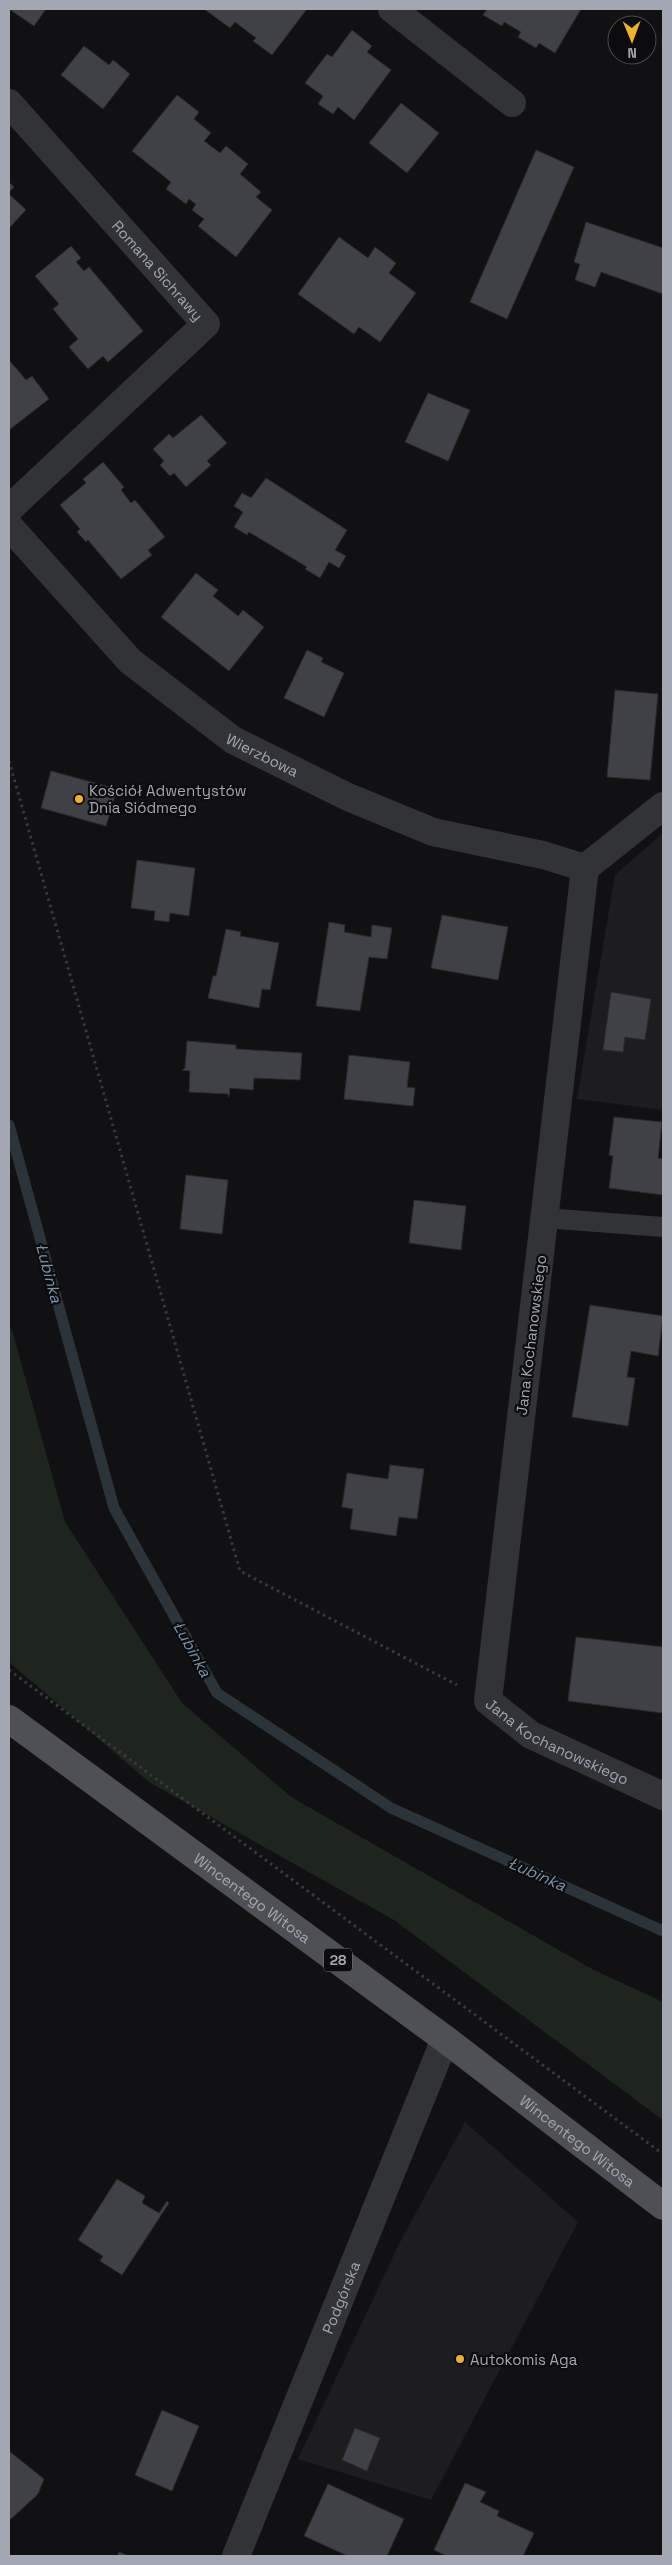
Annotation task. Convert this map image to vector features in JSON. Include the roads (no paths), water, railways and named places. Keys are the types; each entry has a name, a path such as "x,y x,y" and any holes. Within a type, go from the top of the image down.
{"main road":[{"name":"Wincentego Witosa","path":"9,1719 445,2039 663,2206"}],"street":[{"path":"392,9 512,103"},
{"name":"Romana Sichrawy","path":"9,103 206,324 9,509"},
{"name":"Wierzbowa","path":"9,526 130,661 233,740 348,797 433,832 543,855 586,868"},
{"path":"586,868 663,806"},
{"name":"Jana Kochanowskiego","path":"586,868 488,1701 531,1735 663,1796"},
{"name":"Podgórska","path":"236,2556 445,2039"}],"lane":[{"path":"544,1218 663,1227"}],"waterway":[{"name":"Łubinka","path":"9,1125 114,1508 217,1693 391,1808 663,1931"}],"place":[{"name":"Kościół Adwentystów Dnia Siódmego","path":"79,799"},
{"name":"Autokomis Aga","path":"460,2359"}]}
